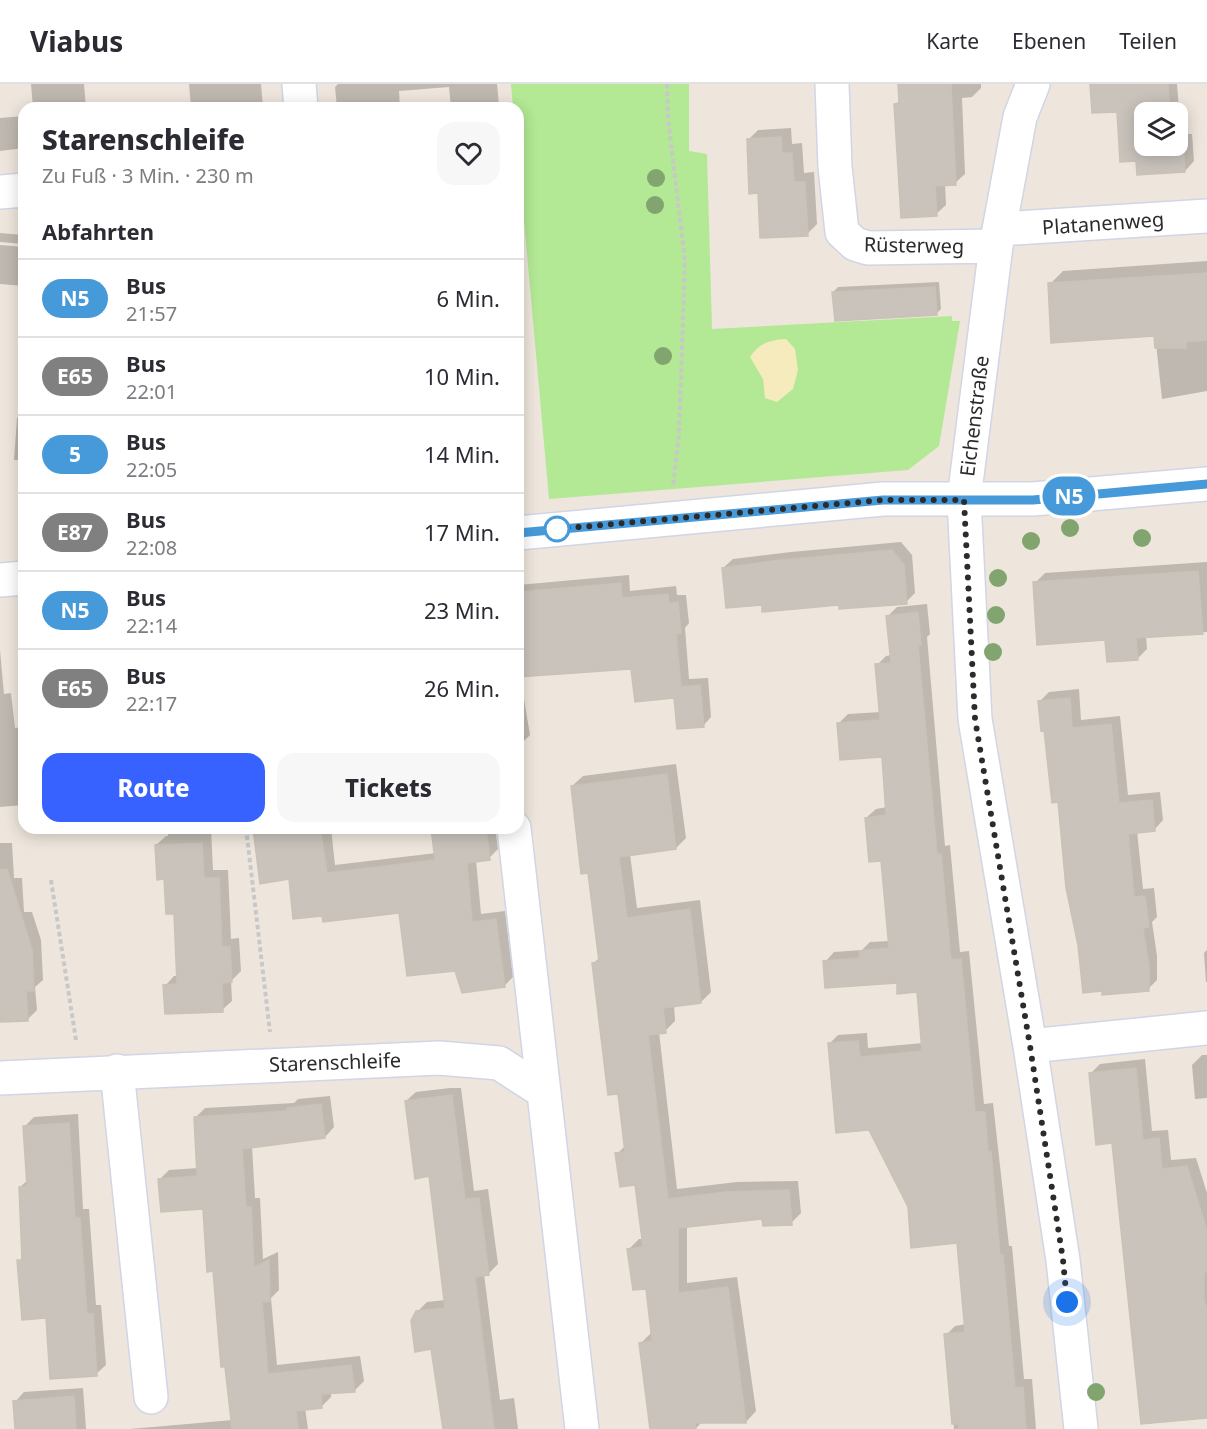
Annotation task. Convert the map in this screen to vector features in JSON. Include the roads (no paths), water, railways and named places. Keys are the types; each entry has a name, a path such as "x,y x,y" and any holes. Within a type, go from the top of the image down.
{"street":[{"path":"299,84 300,102"},
{"name":"Rüsterweg","path":"832,84 835,167 842,232 855,244 868,248 998,238"},
{"name":"Eichenstraße","path":"1033,84 1020,117 998,238 964,500 975,719 1063,1260 1081,1429"},
{"path":"0,192 18,190"},
{"name":"Platanenweg","path":"998,238 1207,216"},
{"path":"524,532 883,500 1033,500 1207,484"},
{"path":"0,580 18,578"},
{"path":"515,834 582,1429"},
{"path":"1030,1046 1207,1028"},
{"name":"Starenschleife","path":"0,1078 439,1058 499,1063 544,1092"},
{"path":"117,1071 151,1397"}]}
